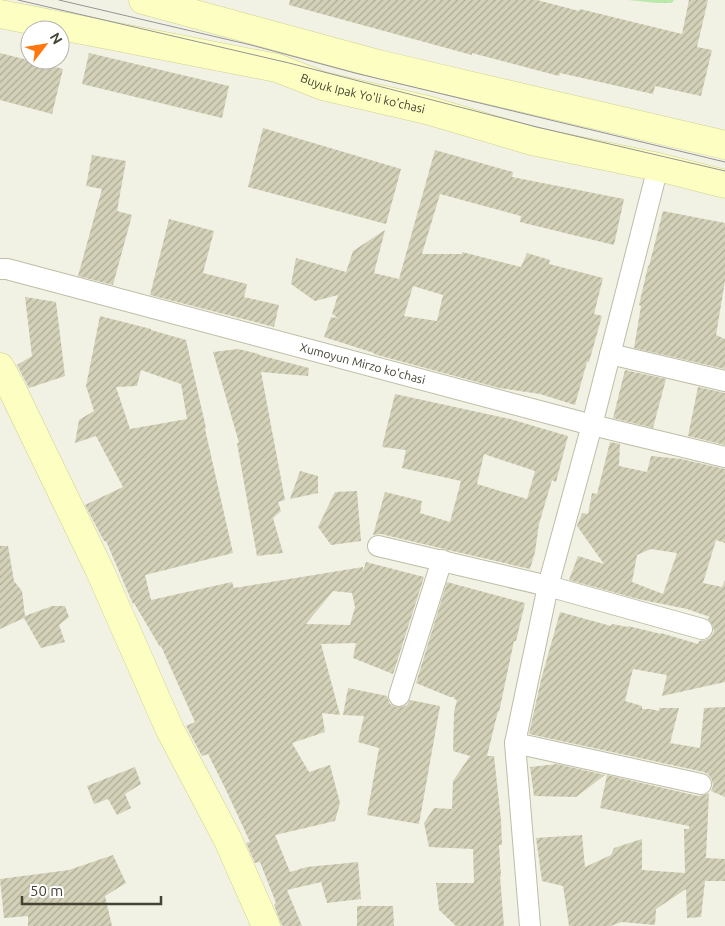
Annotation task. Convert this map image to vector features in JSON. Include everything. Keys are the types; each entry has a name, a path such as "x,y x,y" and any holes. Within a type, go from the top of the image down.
{"main road":[{"path":"143,0 378,64 725,145"},
{"name":"Buyuk Ipak Yo'li ko'chasi","path":"0,14 277,68 323,86 426,110 532,141 658,167 725,184"},
{"path":"0,367 100,571 170,730 228,840 266,926"}],"street":[{"path":"530,926 515,742 548,586 592,425 658,167"},
{"name":"Xumoyun Mirzo ko'chasi","path":"0,269 7,269 592,425 725,457"},
{"path":"610,354 725,381"},
{"path":"378,546 548,586 702,629"},
{"path":"398,696 442,560"},
{"path":"515,742 701,784"}],"green space":[{"path":"628,0 674,0 672,3 657,3"}],"building":[{"path":"290,0 537,0 682,34 689,0 708,0 697,47 712,50 701,96 655,86 653,94 560,73 559,76 472,53 472,55 289,5"},
{"path":"0,53 20,58 20,70 63,70 52,114 0,100"},
{"path":"89,53 229,86 222,118 82,84"},
{"path":"263,128 401,169 386,224 248,187"},
{"path":"435,150 513,172 512,177 624,199 614,245 520,222 521,216 440,194 422,254 462,254 462,252 521,267 527,253 550,260 549,264 603,278 594,314 602,316 575,405 540,394 499,388 374,354 324,337 331,317 338,318 332,314 338,295 315,301 291,284 296,258 346,272 353,251 385,230 374,273 399,279","holes":["413,286 443,295 437,321 404,316"]},
{"path":"92,155 126,161 117,211 132,215 113,285 78,276 102,189 86,186"},
{"path":"663,211 725,223 725,281 716,335 725,339 725,369 634,348 641,306 639,305"},
{"path":"169,219 214,231 203,273 247,284 244,297 279,305 274,327 150,295"},
{"path":"25,297 56,302 65,376 29,388 17,365 32,356"},
{"path":"100,316 186,340 233,553 145,575 151,600 232,582 234,588 363,567 363,571 366,562 424,577 393,674 353,658 356,643 321,644 340,715 322,713 325,732 292,743 309,772 330,765 340,803 335,821 275,835 290,872 307,867 358,862 361,899 327,903 321,882 287,890 302,926 283,926 281,924 274,905 276,903 260,862 255,863 246,843 250,842 226,790 208,754 202,756 186,726 195,722 161,646 133,604 106,541 104,541 85,505 123,487 96,436 75,443 79,420 94,411 86,386","holes":["141,370 181,384 187,419 130,429 116,387 137,386","333,591 352,593 355,607 350,625 306,624"]},
{"path":"238,349 309,368 308,376 261,372 285,500 278,502 281,511 273,518 283,553 257,556 237,443 239,443 213,352"},
{"path":"625,370 666,379 653,428 613,418"},
{"path":"698,387 725,393 725,445 688,436"},
{"path":"395,394 510,419 568,436 556,482 552,480 539,524 535,552 530,569 381,534 373,535 385,492 422,501 420,513 450,522 461,481 402,468 406,450 382,447","holes":["484,454 535,471 527,499 477,484"]},
{"path":"610,442 620,444 619,466 647,472 651,456 681,459 725,469 725,543 716,540 703,583 722,587 725,580 725,682 662,696 667,675 633,669 625,701 642,706 642,709 659,711 659,708 679,708 670,743 700,748 704,708 725,707 725,797 711,791 713,786 712,780 704,772 529,734 541,680 560,612 611,626 612,624 628,626 661,633 698,644 699,641 710,638 714,632 713,626 708,619 710,617 687,609 638,599 569,580 578,556 604,564 577,526 582,513 588,514 592,493 597,494","holes":["651,549 677,553 663,594 632,582 637,555"]},
{"path":"300,471 318,476 318,493 290,499"},
{"path":"357,491 361,541 331,545 318,527 335,492"},
{"path":"0,546 8,546 14,581 22,591 25,616 52,606 65,606 69,617 59,625 65,642 41,648 24,618 0,629"},
{"path":"447,582 525,603 516,641 514,641 499,712 487,756 494,756 501,820 502,845 499,845 504,926 456,926 439,910 436,883 474,883 473,849 429,847 424,823 434,808 452,809 453,781 470,756 453,751 454,712 457,700 454,697 416,683"},
{"path":"348,688 387,696 390,704 396,707 407,705 410,700 440,706 419,824 367,815 379,748 358,742 364,716 343,715"},
{"path":"557,764 605,775 576,797 534,796 530,767"},
{"path":"135,767 141,784 125,794 131,808 117,815 108,799 94,804 87,786"},
{"path":"607,775 698,796 709,793 706,858 725,859 725,881 705,881 701,917 687,918 686,889 656,909 655,925 622,922 610,926 569,926 563,886 542,881 536,838 582,835 585,867 611,855 614,848 642,839 642,870 685,873 684,829 689,829 689,826 600,808"},
{"path":"113,855 126,883 105,896 112,926 28,926 28,916 4,918 0,879 69,870"},
{"path":"357,906 393,906 394,926 357,926"}],"tram line":[{"path":"18,0 289,63 537,127 725,171"},
{"path":"59,0 251,45 355,73 725,162"}]}
